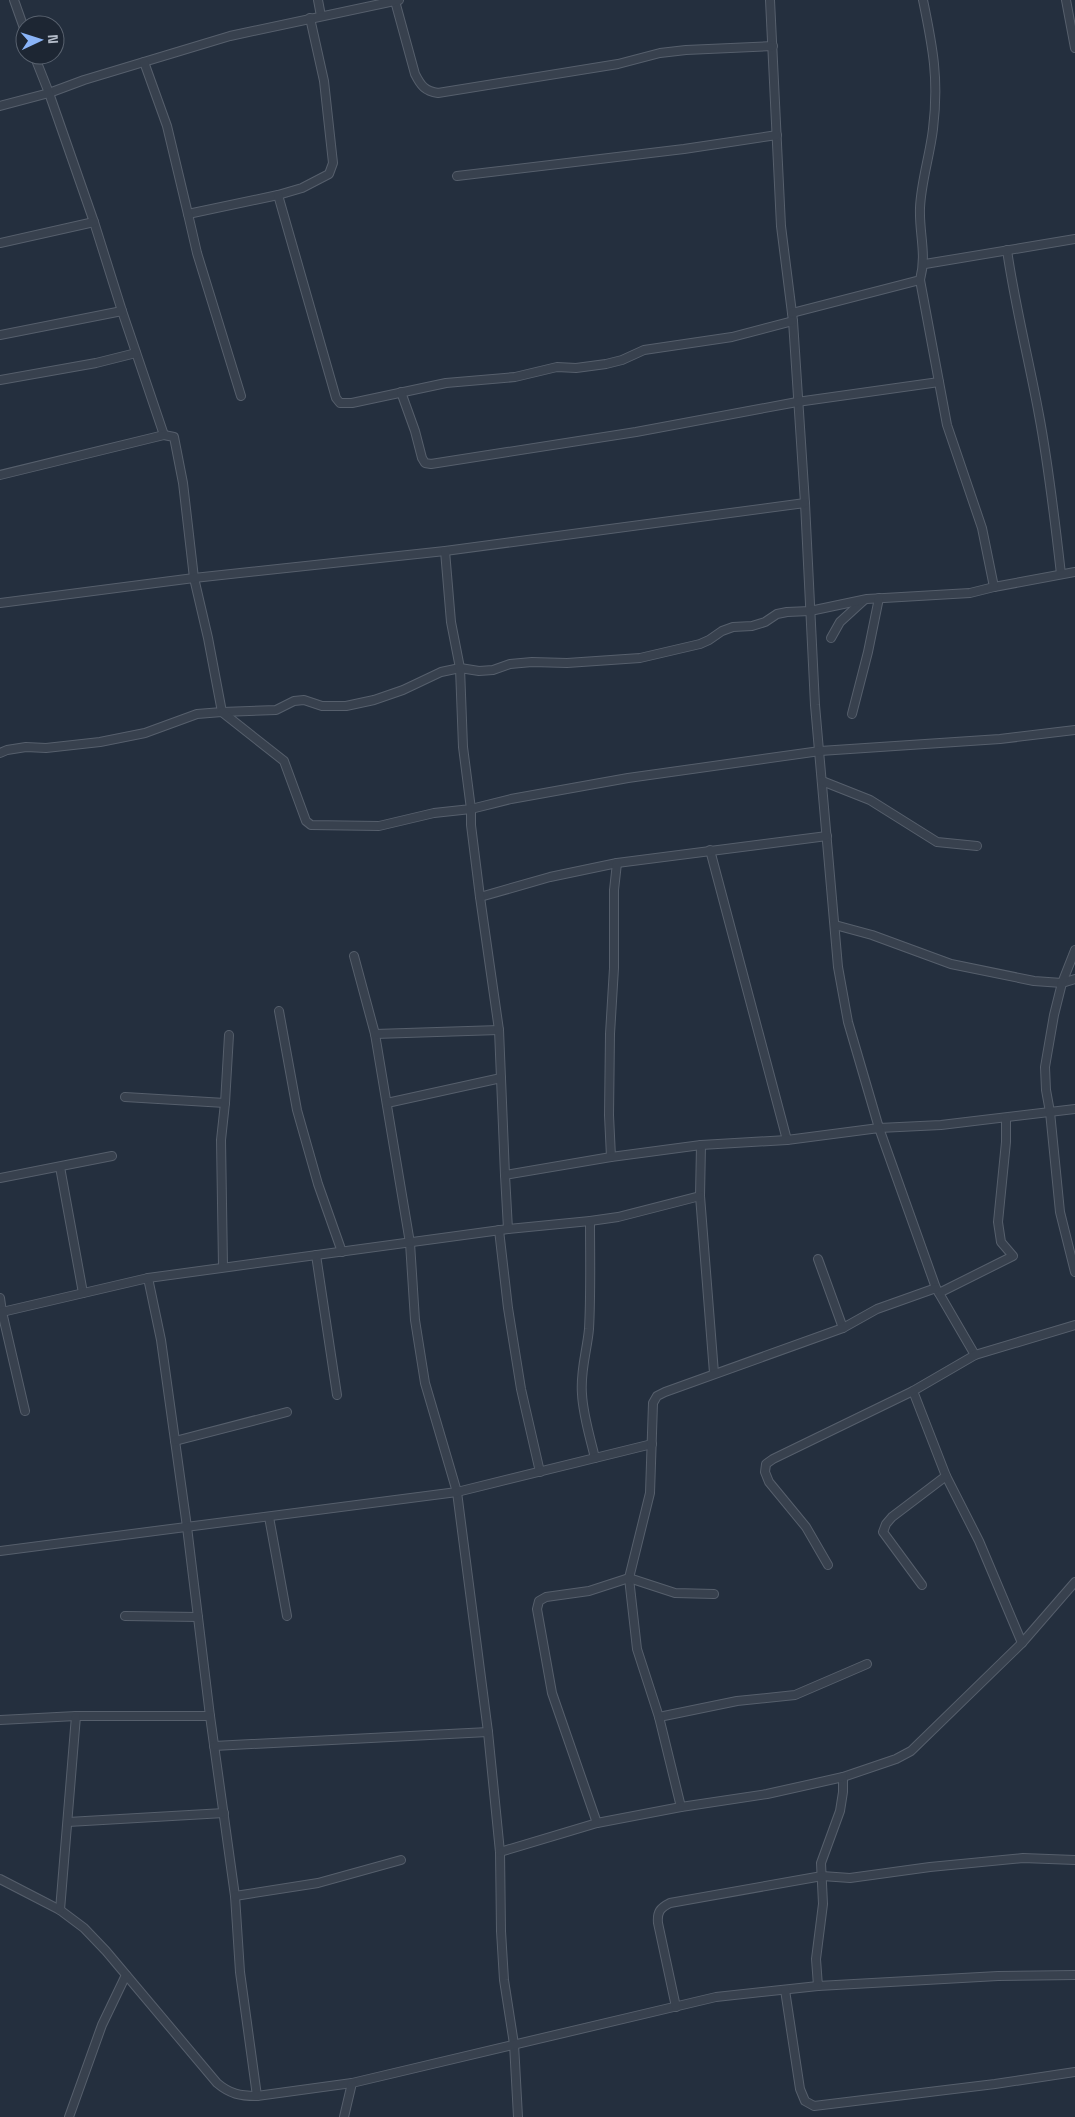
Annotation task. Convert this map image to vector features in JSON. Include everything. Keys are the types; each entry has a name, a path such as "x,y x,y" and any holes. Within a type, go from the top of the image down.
{"street":[{"path":"14,0 19,15"},
{"path":"318,0 321,16"},
{"path":"0,106 49,93 230,36 397,0 415,74 420,84 427,91 438,93 618,64 660,53 773,46"},
{"path":"770,0 781,226 792,313 805,504 815,705 842,995 879,1128 938,1290 975,1355"},
{"path":"923,0 934,56 936,90 933,130 920,207 924,264 920,280 948,425 982,528 994,587"},
{"path":"1066,0 1075,48"},
{"path":"188,214 278,195 302,188 329,174 333,163 324,81 310,18"},
{"path":"144,62 167,126 197,253 240,396"},
{"path":"38,65 94,222 164,435"},
{"path":"457,176 684,149 777,135"},
{"path":"278,195 336,398 340,403 352,403 446,383 516,377 557,367 599,366 622,360 644,350 732,337 792,321"},
{"path":"0,243 94,222"},
{"path":"924,264 1075,239"},
{"path":"1007,250 1015,304 1039,415 1049,474 1061,574"},
{"path":"792,313 920,280"},
{"path":"0,335 122,311"},
{"path":"0,380 96,363 136,353"},
{"path":"401,392 415,431 422,458 425,463 431,464 636,432 797,402 939,382"},
{"path":"0,475 164,435 174,437 184,484 194,578 222,712 284,761 306,821 311,825 379,826 434,813 471,809 511,798 628,778 820,751 1000,739 1075,730"},
{"path":"0,603 194,578 445,551 805,504"},
{"path":"445,551 451,622 460,668 463,747 471,809 471,825 500,1030 508,1229"},
{"path":"0,753 26,747 46,748 100,742 145,733 196,714 276,710 294,701 304,700 322,706 346,706 374,700 403,690 441,672 460,668 493,670 510,664 532,662 567,663 640,658 700,644 722,631 733,627 752,626 765,622 777,614 810,611 867,599 970,593 1075,572"},
{"path":"852,714 868,652 879,598"},
{"path":"830,638 840,622 852,609 867,599"},
{"path":"822,781 870,800 937,842 977,846"},
{"path":"480,897 550,877 617,863 827,836"},
{"path":"710,850 787,1140"},
{"path":"611,1157 609,1115 610,1034 614,968 614,890 617,863"},
{"path":"835,925 872,935 950,964 1026,979 1062,983 1075,979"},
{"path":"1075,950 1062,983 1045,1067 1060,1212 1075,1272"},
{"path":"354,956 375,1034 387,1103 410,1243 415,1320 425,1383 457,1492 488,1732 500,1852 501,1941 504,1980 514,2044 518,2117"},
{"path":"279,1011 297,1110 318,1184 342,1252"},
{"path":"375,1034 500,1030"},
{"path":"223,1266 221,1140 226,1103 229,1035"},
{"path":"387,1103 501,1078"},
{"path":"125,1097 226,1103"},
{"path":"505,1175 611,1157 701,1145 787,1140 879,1128 1006,1118 1075,1109"},
{"path":"681,1807 659,1717 637,1650 629,1578 650,1493 653,1403 657,1396 843,1328 877,1309 938,1290 1013,1256 1001,1242 998,1222 1006,1142 1006,1118"},
{"path":"701,1145 700,1196 714,1374"},
{"path":"0,1178 60,1168 112,1156"},
{"path":"60,1168 83,1293"},
{"path":"1,1312 148,1278 223,1266 342,1252 499,1230 618,1217 700,1196"},
{"path":"590,1221 590,1305 582,1370 582,1394 595,1458"},
{"path":"499,1230 508,1308 521,1388 540,1472"},
{"path":"316,1255 337,1395"},
{"path":"818,1259 843,1328"},
{"path":"148,1278 161,1340 187,1527 210,1716 235,1896 240,1972 257,2096"},
{"path":"0,1298 1,1312 25,1411"},
{"path":"828,1565 806,1527 768,1482 765,1472 766,1464 913,1391 975,1355 1075,1325"},
{"path":"913,1391 946,1476 979,1541 1022,1643"},
{"path":"175,1441 287,1412"},
{"path":"0,1551 457,1492 652,1444"},
{"path":"922,1585 883,1532 886,1524 892,1517 946,1476"},
{"path":"268,1517 288,1616"},
{"path":"597,1823 552,1694 537,1609 538,1601 546,1597 589,1591 629,1578 675,1592 714,1594"},
{"path":"500,1852 597,1823 681,1807 767,1794 843,1777 896,1759 911,1751 1022,1643 1075,1582"},
{"path":"125,1616 198,1617"},
{"path":"659,1717 737,1701 795,1696 867,1664"},
{"path":"0,1720 76,1716 210,1716"},
{"path":"60,1910 76,1716"},
{"path":"214,1746 488,1732"},
{"path":"818,1986 816,1959 823,1904 821,1863 840,1811 843,1777"},
{"path":"68,1822 224,1813"},
{"path":"676,2007 657,1914 662,1907 670,1903 822,1876 850,1878 1023,1858 1075,1860"},
{"path":"235,1896 318,1883 401,1860"},
{"path":"0,1879 60,1910 84,1928 217,2083 228,2093 244,2096 257,2096 352,2083 716,1997 818,1986 998,1976 1075,1975"},
{"path":"69,2117 102,2025 126,1975"},
{"path":"785,1990 800,2089 805,2102 814,2106 995,2084 1075,2072"},
{"path":"344,2117 352,2083"}]}
